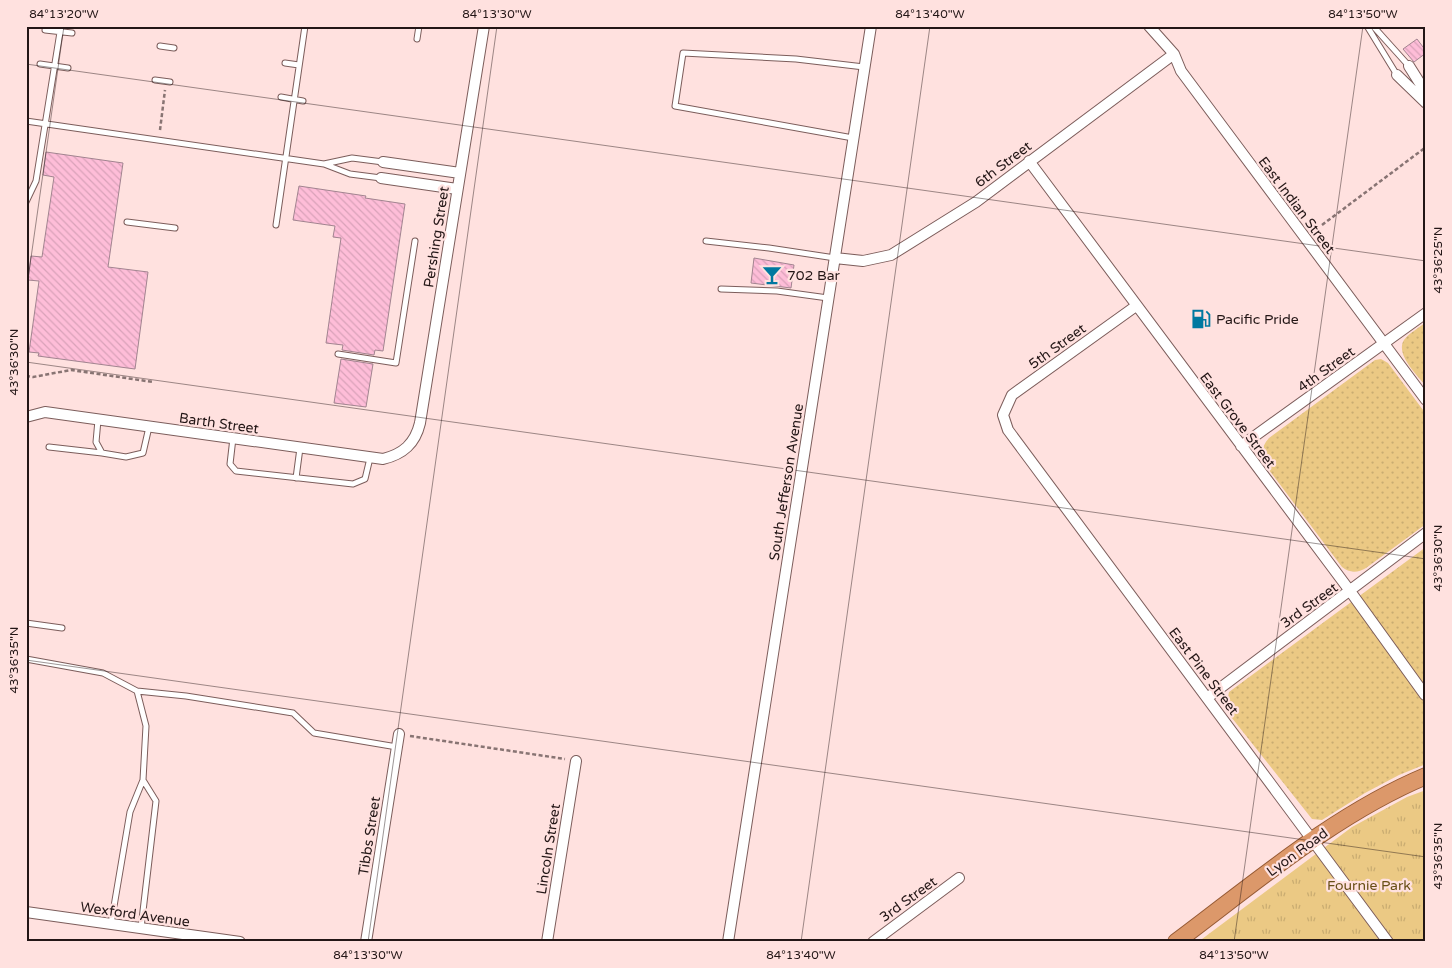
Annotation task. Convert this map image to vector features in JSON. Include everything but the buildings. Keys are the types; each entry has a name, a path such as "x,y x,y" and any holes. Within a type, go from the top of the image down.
{"highway":[{"name":"Lyon Road","path":"1176,942 1313,840 1362,807 1397,788 1426,776"}],"street":[{"name":"Pershing Street","path":"406,449 418,433 420,423 484,26"},
{"name":"South Jefferson Avenue","path":"728,942 871,26"},
{"name":"East Indian Street","path":"1149,26 1174,54 1181,72 1426,400"},
{"name":"6th Street","path":"835,258 863,261 891,255 976,202 1174,54"},
{"path":"1409,66 1426,93"},
{"path":"1397,75 1426,103"},
{"name":"East Grove Street","path":"1029,161 1426,695"},
{"path":"383,162 460,173"},
{"path":"381,178 457,189"},
{"name":"5th Street","path":"1003,415 1012,395 1136,306"},
{"name":"4th Street","path":"1242,446 1426,313"},
{"name":"Barth Street","path":"26,417 45,412 370,458 383,459 406,449"},
{"name":"East Pine Street","path":"1003,415 1008,430 1388,942"},
{"name":"3rd Street","path":"1207,698 1426,533"},
{"name":"Tibbs Street","path":"366,942 399,734"},
{"name":"Lincoln Street","path":"548,942 576,761"},
{"name":"3rd Street","path":"873,942 960,878"},
{"name":"Wexford Avenue","path":"26,912 240,942"}],"lane":[{"path":"276,225 304,26"},
{"path":"417,39 419,26"},
{"path":"1367,26 1397,75"},
{"path":"1373,26 1409,66"},
{"path":"26,202 36,181 61,29"},
{"path":"45,30 61,29 72,33"},
{"path":"160,46 174,48"},
{"path":"854,138 675,106 682,53 778,58 865,67"},
{"path":"285,63 299,65"},
{"path":"40,64 68,68"},
{"path":"155,80 170,82"},
{"path":"281,98 303,100"},
{"path":"26,122 324,164 350,174 381,178"},
{"path":"324,164 352,158 383,162"},
{"path":"127,222 175,228"},
{"path":"338,354 396,362 415,241"},
{"path":"706,241 835,258"},
{"path":"721,289 777,291 829,298"},
{"path":"98,420 96,442 102,453"},
{"path":"49,447 126,457 143,454 149,427"},
{"path":"233,438 230,464 236,471 353,484 365,479 370,458"},
{"path":"296,478 300,448"},
{"path":"26,623 62,628"},
{"path":"26,659 103,673 137,691 186,696 293,713 314,733 397,748"},
{"path":"112,924 130,812 143,780 146,726 137,691"},
{"path":"140,928 156,801 143,780"}],"path":[{"path":"160,130 165,90"},
{"path":"1322,225 1426,147"},
{"path":"26,376 34,377 70,370 153,382"},
{"path":"399,734 576,761"}],"green space":[{"path":"1426,322 1426,386 1408,364 1402,352 1402,346 1406,337"},
{"path":"1381,359 1388,363 1426,414 1426,524 1363,570 1351,571 1342,567 1266,466 1262,452 1269,438 1375,360"},
{"path":"1426,547 1426,764 1399,775 1365,793 1322,820 1312,819 1228,713 1226,707 1229,692"},
{"name":"Fournie Park","path":"1426,790 1426,942 1198,942 1352,827 1407,797"}],"place":[{"name":"702 Bar","path":"772,275"},
{"name":"Pacific Pride","path":"1201,319"}]}
